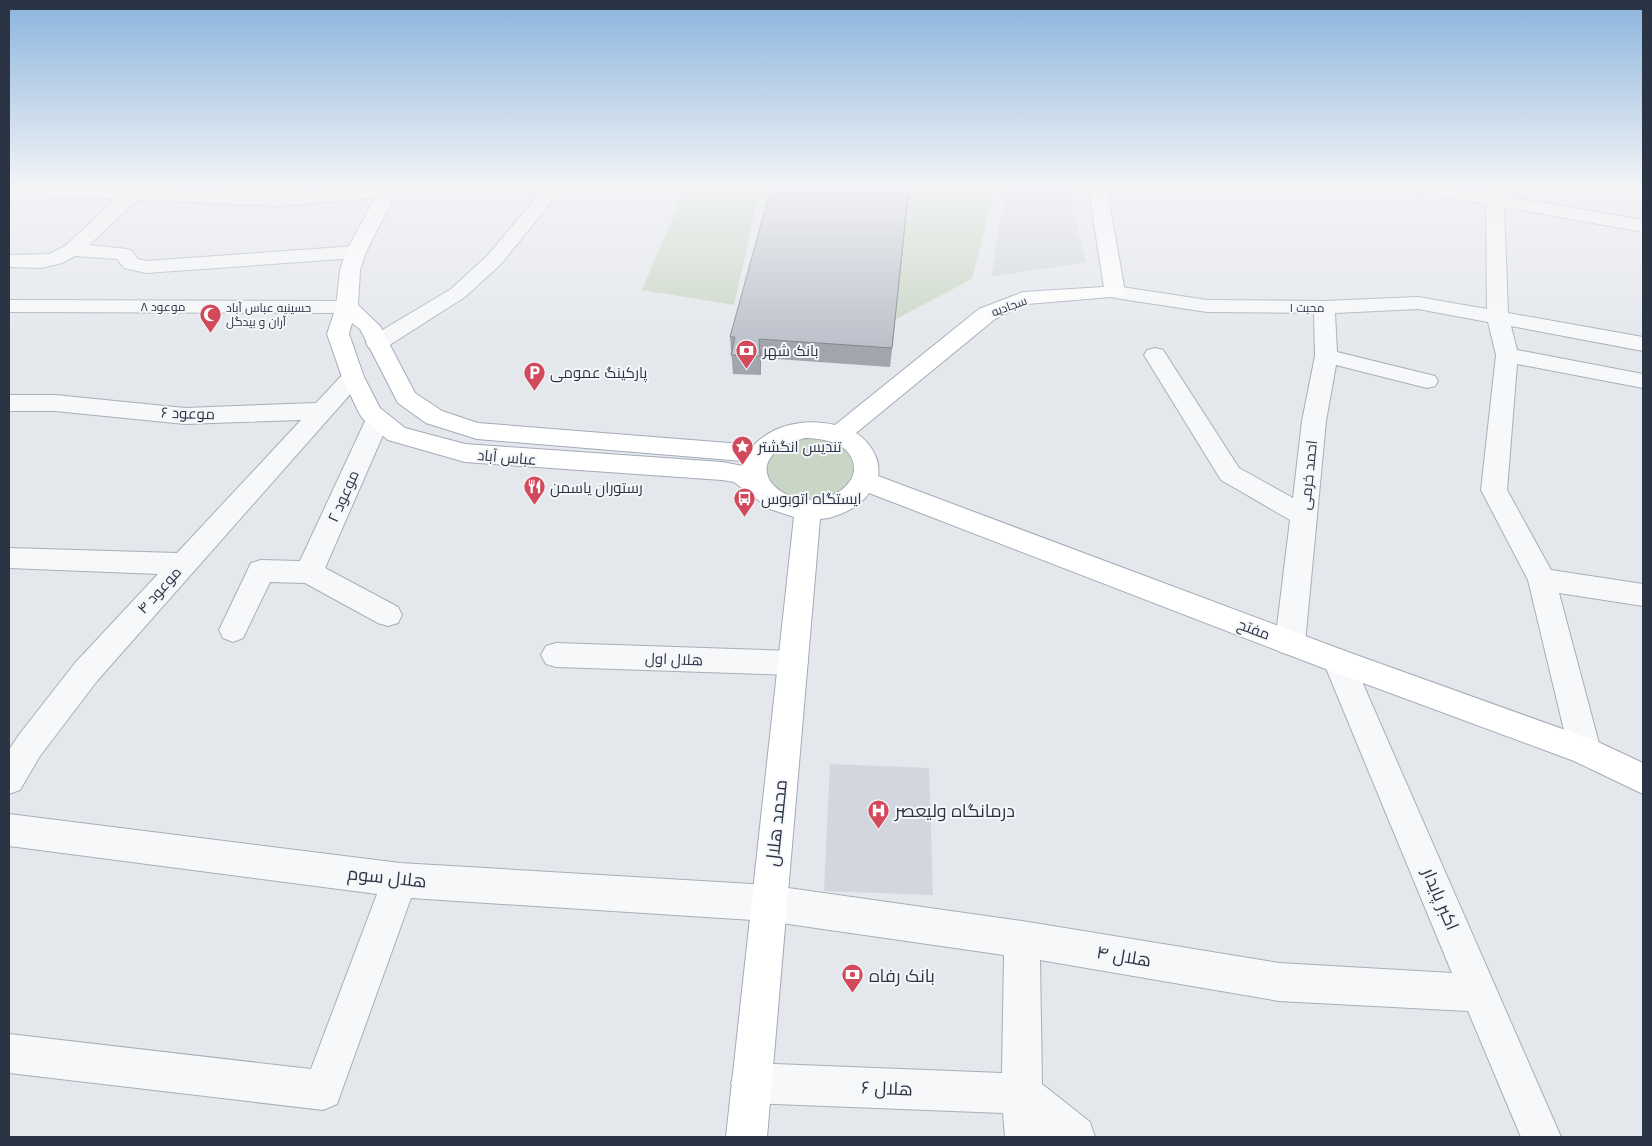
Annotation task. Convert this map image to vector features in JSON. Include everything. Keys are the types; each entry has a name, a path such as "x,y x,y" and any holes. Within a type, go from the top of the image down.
{"main road":[{"name":"عباس آباد","path":"363,238 350,270 347,307 338,334 353,377 371,413 397,434 465,453 722,471 742,475 761,490"},
{"path":"1106,238 1114,292"},
{"name":"سجادیه","path":"838,434 987,314 1023,298 1114,292"},
{"name":"عباس آباد","path":"347,307 369,326 406,398 434,417 476,430 758,454"},
{"path":"801,430 820,430 838,434 853,443 863,454 867,468 865,481 856,493 843,502 826,508 808,510 789,507 773,500 761,490 755,478 754,466 758,454 768,443 801,430"},
{"name":"مفتح","path":"865,481 1290,643 1585,751 1643,779"},
{"name":"محمد هلال","path":"746,1137 808,510"}],"street":[{"path":"9,261 40,262 55,259 72,250 85,238"},
{"path":"377,343 458,293 494,260 512,238"},
{"path":"1495,238 1498,319 1507,354 1494,490 1542,580 1585,751"},
{"path":"72,250 120,253 126,255 131,264 146,267 356,252"},
{"name":"محبت ۱","path":"1114,292 1207,306 1324,307 1418,303 1643,344"},
{"name":"موعود ۸","path":"9,306 347,307"},
{"name":"احمد خرمی","path":"1290,643 1314,421 1326,356 1324,307"},
{"path":"1507,354 1643,381"},
{"path":"1156,355 1230,474 1304,516"},
{"path":"1326,356 1427,381"},
{"name":"موعود ۴","path":"9,779 29,746 86,672 353,377"},
{"name":"موعود ۶","path":"9,404 54,403 185,416 322,411"},
{"name":"موعود ۲","path":"308,572 378,419"},
{"path":"9,558 183,564"},
{"path":"233,630 261,571 308,572 388,615"},
{"path":"1542,580 1643,595"},
{"name":"هلال اول","path":"556,656 793,663"},
{"name":"اکبر پایدار","path":"1338,661 1541,1137"},
{"name":"هلال سوم","path":"9,830 400,880 768,903"},
{"path":"9,1054 323,1090 400,880"},
{"name":"هلال ۴","path":"768,903 1022,939 1279,982 1481,993"},
{"path":"1022,939 1022,1094 1025,1137"},
{"name":"هلال ۶","path":"751,1082 1022,1094"},
{"path":"1022,1094 1075,1137"}],"shaded area":[{"path":"997,238 1080,238 1086,262 991,277"},
{"name":"درمانگاه ولیعصر","path":"830,764 929,768 933,895 824,891"}],"green space":[{"path":"664,238 749,238 734,305 642,290"},
{"path":"904,238 982,238 972,279 894,320"},
{"path":"823,436 849,447 858,479 824,502 792,500 769,485 765,462 774,448 789,440"}],"building":[{"path":"757,238 903,238 892,348 759,339 760,356 731,355 735,337 730,337"}],"place":[{"name":"حسینیه عباس آباد آران و بیدگل","path":"210,333"},
{"name":"بانک شهر","path":"747,369"},
{"name":"پارکینگ عمومی","path":"534,391"},
{"name":"تندیس انگشتر","path":"742,465"},
{"name":"رستوران یاسمن","path":"534,506"},
{"name":"ایستگاه اتوبوس","path":"745,517"},
{"name":"درمانگاه ولیعصر","path":"879,829"},
{"name":"بانک رفاه","path":"853,994"}]}
